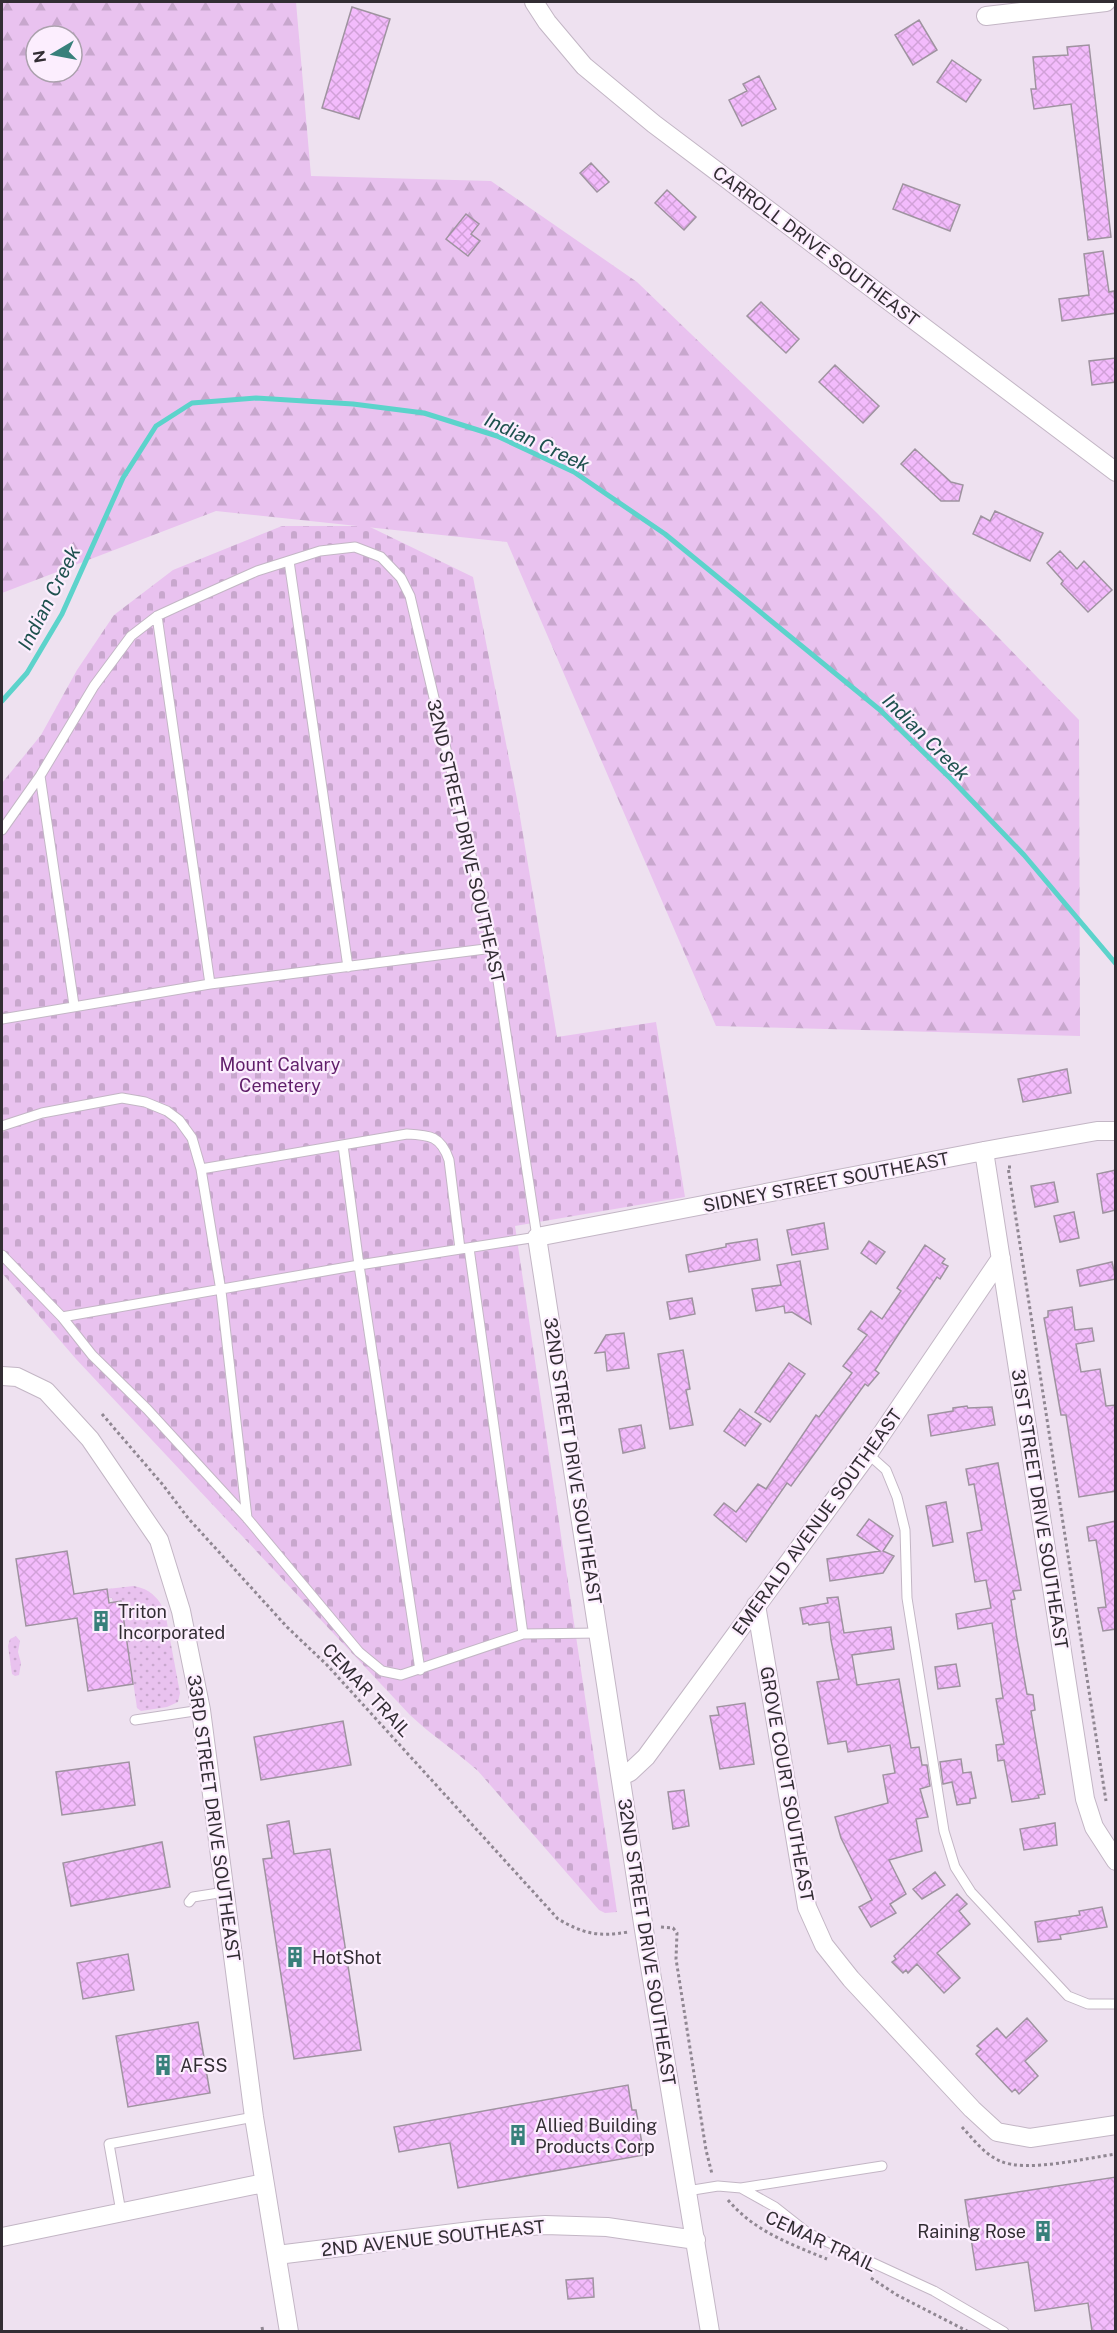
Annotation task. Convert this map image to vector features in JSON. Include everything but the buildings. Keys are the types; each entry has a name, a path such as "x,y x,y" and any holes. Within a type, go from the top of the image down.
{"street":[{"name":"CARROLL DRIVE SOUTHEAST","path":"534,2 547,22 584,66 654,124 1116,472"},
{"path":"986,16 1106,2"},
{"name":"SIDNEY STREET SOUTHEAST","path":"537,1238 984,1151 1097,1131 1116,1131"},
{"name":"31ST STREET DRIVE SOUTHEAST","path":"984,1151 1085,1799 1094,1827 1116,1861"},
{"name":"32ND STREET DRIVE SOUTHEAST","path":"537,1238 710,2331"},
{"name":"EMERALD AVENUE SOUTHEAST","path":"622,1776 630,1772 646,1757 868,1454 1001,1258"},
{"name":"33RD STREET DRIVE SOUTHEAST","path":"2,1376 17,1377 46,1392 90,1438 159,1540 182,1611 201,1710 254,2117 289,2331"},
{"name":"GROVE COURT SOUTHEAST","path":"756,1605 807,1907 824,1946 851,1979 972,2109 997,2132 1030,2138 1116,2125"},
{"path":"2,2237 264,2183"},
{"name":"2ND AVENUE SOUTHEAST","path":"277,2255 487,2229 544,2225 607,2227 696,2240"}],"lane":[{"name":"32ND STREET DRIVE SOUTHEAST","path":"2,830 40,776 94,686 131,636 157,616 257,571 320,551 355,547 381,557 401,578 410,596 493,948 537,1238"},
{"path":"289,561 348,966"},
{"path":"157,616 210,984"},
{"path":"40,776 74,1005"},
{"path":"2,1019 74,1005 210,984 493,948"},
{"path":"2,1126 42,1113 122,1098 145,1102 167,1111 179,1120 192,1138 201,1169 221,1291 247,1518"},
{"path":"201,1169 407,1134 426,1135 438,1141 445,1148 465,1248 523,1634"},
{"path":"343,1145 420,1670"},
{"path":"62,1317 221,1291 359,1265 537,1238"},
{"path":"2,1255 62,1317 92,1355 147,1409 247,1518 359,1652 382,1671 400,1675 420,1670 523,1634 600,1633"},
{"path":"868,1454 886,1470 897,1497 905,1530 908,1598 944,1831 955,1867 970,1892 1068,1996 1088,2004 1116,2004"},
{"path":"135,1720 201,1710"},
{"path":"189,1902 193,1897 225,1892"},
{"path":"121,2212 109,2144 254,2117"},
{"path":"687,2191 718,2186 741,2188 882,2166"},
{"path":"741,2188 775,2207 808,2233 934,2292 1004,2331"}],"path":[{"path":"1018,1165 1008,1167 1107,1804"},
{"name":"CEMAR TRAIL","path":"102,1414 188,1518 287,1627 327,1665 558,1919 576,1929 592,1934 630,1932"},
{"path":"656,1928 668,1927 677,1933 676,1959 709,2166"},
{"name":"CEMAR TRAIL","path":"730,2202 739,2213 767,2233 827,2259"},
{"name":"CEMAR TRAIL","path":"865,2275 897,2295 969,2331"}],"green space":[{"path":"2,2 296,2 311,176 491,181 637,282 877,513 1079,720 1080,1036 716,1026 507,542 216,511 2,593"},
{"name":"Mount Calvary Cemetery","path":"282,526 368,526 473,577 517,799 557,1037 656,1022 685,1197 515,1226 617,1912 605,1913 599,1910 478,1771 410,1715 76,1359 2,1273 2,783 41,735 77,670 114,615 173,570"},
{"path":"134,1586 145,1589 153,1595 165,1612 180,1693 178,1702 167,1707 141,1711 137,1708 121,1601 113,1602 112,1598 108,1598 107,1589"},
{"path":"16,1636 20,1641 18,1652 21,1663 19,1675 15,1676 12,1674 8,1646 10,1639"}],"waterway":[{"name":"Indian Creek","path":"2,701 27,673 62,614 123,478 156,426 192,403 256,398 353,404 424,413 497,436 574,472 665,534 880,710 1024,855 1116,964"}],"place":[{"name":"Triton Incorporated","path":"101,1621"},
{"name":"HotShot","path":"295,1957"},
{"name":"AFSS","path":"163,2065"},
{"name":"Allied Building Products Corp","path":"518,2135"},
{"name":"Raining Rose","path":"1043,2231"}]}
